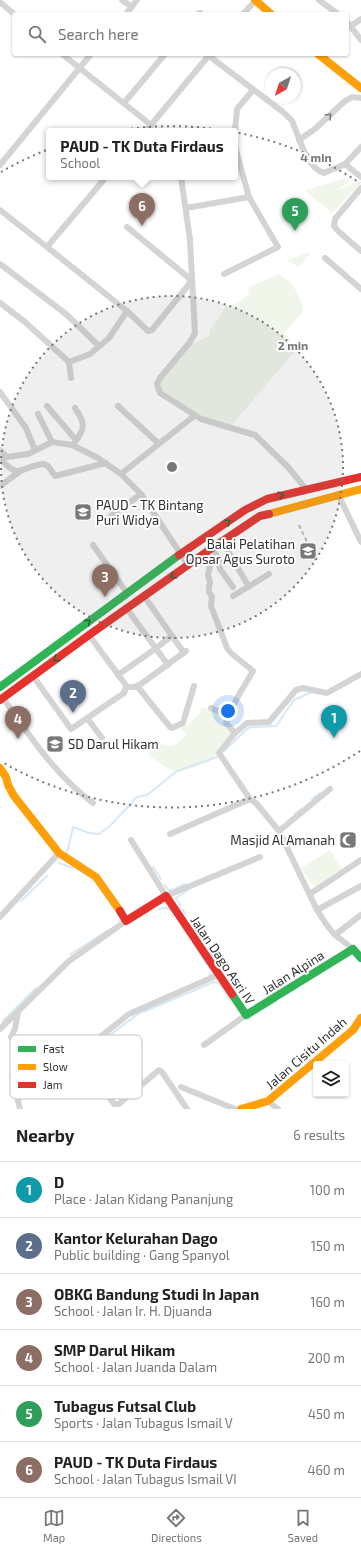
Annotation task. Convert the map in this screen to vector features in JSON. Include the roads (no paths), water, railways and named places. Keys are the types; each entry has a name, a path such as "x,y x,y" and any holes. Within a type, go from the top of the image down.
{"main road":[{"path":"255,0 269,12"},
{"path":"321,56 361,88"},
{"path":"0,687 127,593 245,510 267,499 361,477"},
{"path":"2,699 203,554 260,516 361,489"},
{"path":"245,510 251,522"},
{"path":"68,638 74,646"},
{"path":"0,768 6,777 8,785"},
{"path":"0,778 8,785 35,824 59,852 96,877 126,921 166,896"},
{"name":"Jalan Dago Asri IV","path":"166,896 246,1015"},
{"path":"353,949 361,958"},
{"name":"Jalan Alpina","path":"246,1015 353,949"},
{"name":"Jalan Cisitu Indah","path":"241,1109 268,1101 352,1030 361,1018"}],"street":[{"path":"122,0 132,7"},
{"path":"128,12 137,0"},
{"path":"245,12 255,0"},
{"path":"319,0 335,12"},
{"path":"1,3 12,12"},
{"path":"361,19 349,24 361,40"},
{"path":"64,56 151,125"},
{"path":"0,164 89,56"},
{"path":"124,103 163,56"},
{"path":"148,128 209,56"},
{"path":"211,56 283,112 291,120 299,140 317,170 324,173 346,164 361,147"},
{"path":"235,128 237,109 253,90"},
{"path":"299,140 316,128 344,101 352,97 361,98"},
{"path":"224,274 278,247 249,197 238,158"},
{"path":"346,164 361,177"},
{"path":"47,247 103,180"},
{"path":"182,180 190,240 191,284 195,332 190,342 157,384 160,393 194,416 255,435 288,467 306,489"},
{"path":"361,188 335,219 334,226 361,250"},
{"path":"186,208 249,197"},
{"path":"0,210 127,311 148,331 151,331 191,284"},
{"path":"128,227 189,278 191,284"},
{"path":"325,258 361,289"},
{"path":"0,264 66,314 99,346"},
{"path":"0,304 25,322 69,362 71,378"},
{"path":"69,362 90,354 112,334 127,311"},
{"path":"0,392 26,428 35,450"},
{"path":"47,406 74,442 121,474 142,494 180,555 188,565"},
{"path":"118,406 158,443"},
{"path":"74,442 82,432 83,428 81,417 75,408"},
{"path":"38,414 52,442"},
{"path":"121,474 158,443 194,416"},
{"path":"0,450 7,457 23,455 52,442 74,442"},
{"path":"0,458 12,470 19,472"},
{"path":"0,486 19,472 44,464 48,466 55,476 106,464"},
{"path":"111,516 142,494"},
{"path":"338,494 361,542"},
{"path":"222,541 249,587"},
{"path":"93,545 127,593"},
{"path":"212,548 219,559 220,569 233,587"},
{"path":"203,554 210,567 208,575 210,583 209,592 212,596 211,606 227,648 253,671 228,716 226,723 235,733"},
{"path":"233,596 269,574"},
{"path":"126,687 137,686 185,652 144,596"},
{"path":"127,608 168,665"},
{"path":"89,635 126,687"},
{"path":"118,674 172,636"},
{"path":"353,949 335,936 326,924 317,910 280,831 256,803 250,799 219,753 235,733 247,723 269,722 296,690 303,688 327,693 361,674"},
{"path":"34,676 71,729 124,693 126,687"},
{"path":"137,686 172,728 183,723 194,686"},
{"path":"2,699 43,754 93,803"},
{"path":"212,708 228,716"},
{"path":"87,718 102,738"},
{"path":"280,831 330,789"},
{"path":"170,834 250,799"},
{"path":"131,840 166,896 260,856"},
{"path":"0,917 59,852"},
{"path":"310,894 361,860"},
{"path":"317,910 361,886"},
{"path":"335,936 361,915"},
{"path":"0,1029 74,957 126,921"},
{"path":"102,1035 128,1014 218,975"},
{"path":"12,1035 15,1028 18,1010"},
{"name":"Jalan Dago Asri IV","path":"204,1045 246,1015"},
{"path":"142,1084 159,1070 162,1072 187,1109"},
{"path":"181,1087 235,1109"},
{"path":"18,1099 20,1109"},
{"path":"110,1099 114,1104 119,1104 125,1099"},
{"path":"268,1101 278,1109"}],"waterway":[{"path":"224,751 248,728 276,726 294,700 312,692"},
{"path":"66,853 73,827 89,833 99,834 111,825 137,797 147,795 177,771 217,757"},
{"path":"312,799 320,793"},
{"path":"295,814 301,809"},
{"path":"59,863 73,868"},
{"path":"153,867 161,879"},
{"path":"21,901 47,876"},
{"path":"165,885 168,890 172,890 185,884"},
{"path":"180,905 176,898 188,890"},
{"path":"159,909 166,908 171,910"},
{"path":"183,910 185,914"},
{"path":"191,922 196,931"},
{"path":"71,954 107,931"},
{"path":"199,935 204,942"},
{"path":"193,943 212,972 209,976"},
{"path":"208,948 222,968"},
{"path":"110,1035 138,1014 214,982 219,983 230,1000"},
{"path":"3,1021 36,988"},
{"path":"248,1019 276,1001"}],"railway":[{"path":"299,525 317,563"}],"place":[{"name":"PAUD - TK Duta Firdaus","path":"142,226"},
{"name":"Tubagus Futsal Club","path":"295,231"},
{"name":"PAUD - TK Bintang Puri Widya","path":"83,512"},
{"name":"Balai Pelatihan Opsar Agus Suroto","path":"308,551"},
{"name":"OBKG Bandung Studi In Japan","path":"105,597"},
{"name":"Kantor Kelurahan Dago","path":"73,713"},
{"name":"D","path":"334,738"},
{"name":"SMP Darul Hikam","path":"18,739"},
{"name":"SD Darul Hikam","path":"55,744"},
{"name":"Masjid Al Amanah","path":"348,840"}]}
